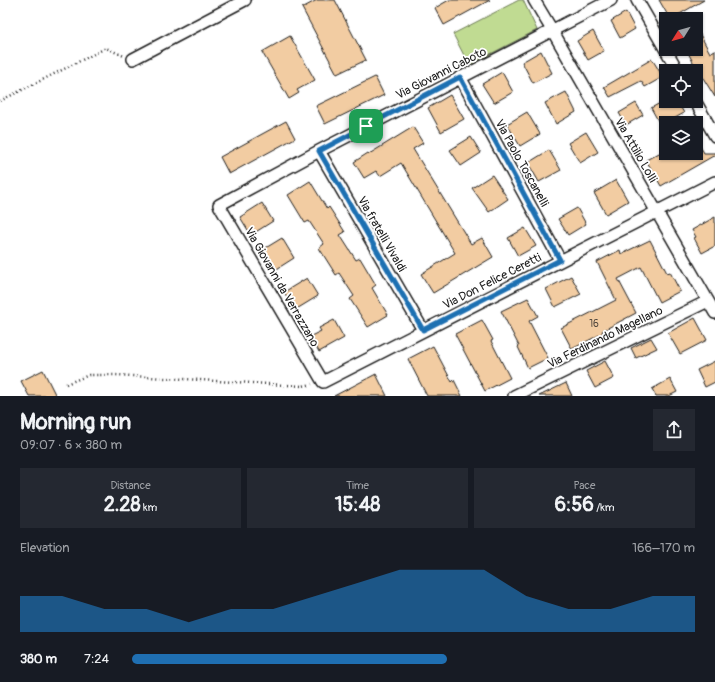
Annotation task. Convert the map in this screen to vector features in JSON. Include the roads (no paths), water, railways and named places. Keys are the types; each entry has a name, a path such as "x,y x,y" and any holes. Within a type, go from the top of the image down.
{"street":[{"path":"133,60 246,0"},
{"name":"Via Attilio Lolli","path":"534,0 715,313"},
{"name":"Via Giovanni Caboto","path":"219,205 460,77 611,0"},
{"path":"637,0 674,64"},
{"name":"Via Paolo Toscanelli","path":"460,77 560,260"},
{"path":"699,108 715,136"},
{"name":"Via fratelli Vivaldi","path":"319,151 423,330"},
{"name":"Via Don Felice Ceretti","path":"323,382 715,182"},
{"name":"Via Giovanni da Verrazzano","path":"219,205 323,382"},
{"name":"Via Ferdinando Magellano","path":"514,396 708,300"}]}
